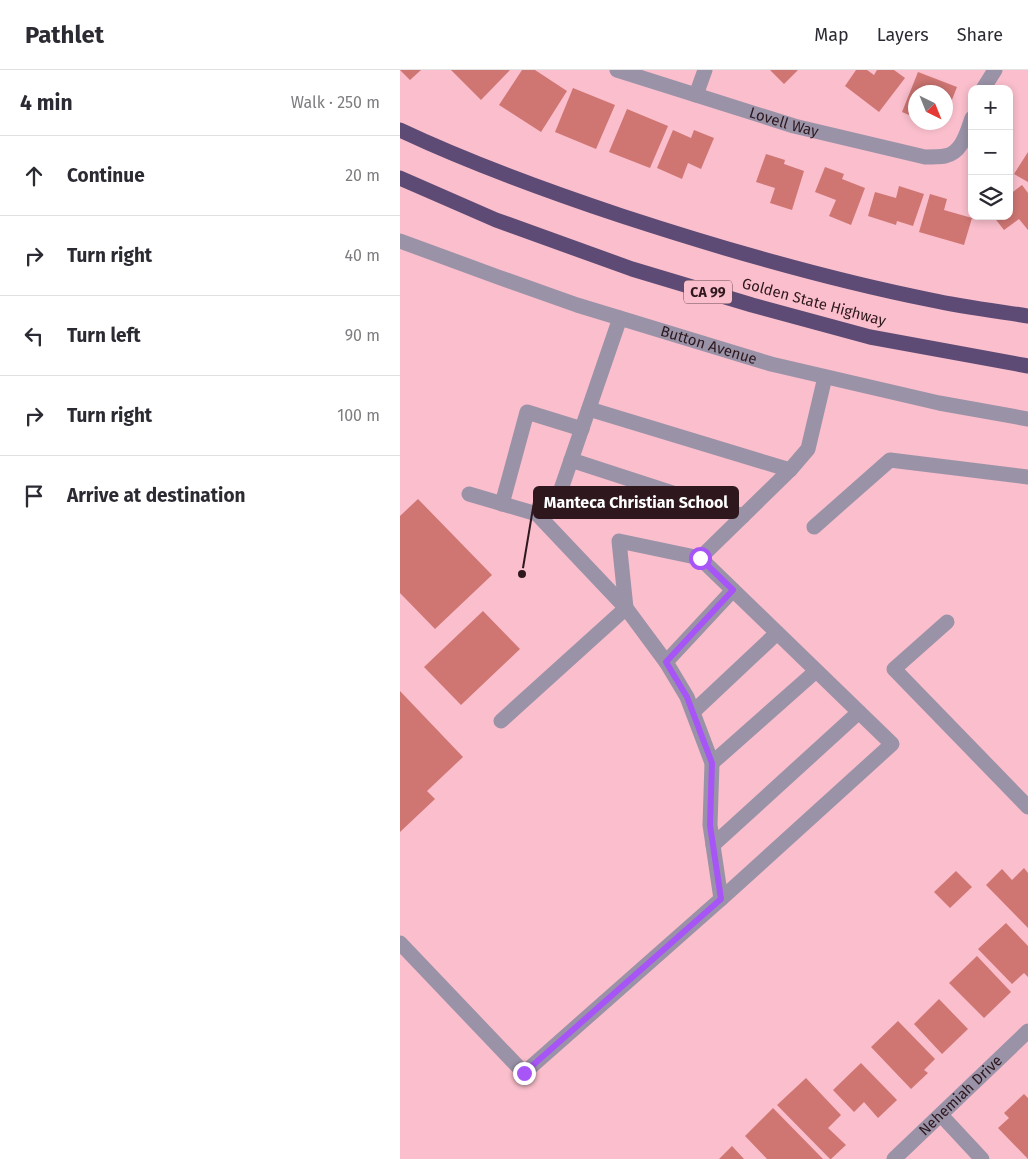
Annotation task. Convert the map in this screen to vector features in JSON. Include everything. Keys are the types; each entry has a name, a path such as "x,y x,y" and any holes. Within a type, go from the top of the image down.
{"highway":[{"name":"Golden State Highway","path":"400,130 437,147 551,192 693,239 794,268 923,298 1028,316"},
{"name":"Golden State Highway","path":"400,178 496,220 632,268 752,305 870,337 1028,366"}],"street":[{"name":"Lovell Way","path":"617,70 794,126 925,157 947,156 954,152 963,142 968,129"},
{"path":"696,95 705,70"},
{"path":"986,85 995,70"},
{"name":"Button Avenue","path":"400,241 577,305 772,364 939,403 1028,419"},
{"path":"537,514 558,498 620,318"},
{"path":"700,558 790,470 808,449 825,377"},
{"path":"589,409 790,470"},
{"path":"502,504 527,412 582,429"},
{"path":"571,460 743,516"},
{"path":"814,527 890,460 1028,477"},
{"path":"469,494 537,514 626,608 666,662 687,697 712,763 710,825 721,899"},
{"path":"400,943 524,1073 721,899 892,744 700,558 619,541 626,608"},
{"path":"666,662 733,590"},
{"path":"501,721 626,608"},
{"path":"947,622 894,669 1028,807"},
{"path":"693,712 777,633"},
{"path":"712,763 816,671"},
{"path":"713,845 859,712"},
{"name":"Nehemiah Drive","path":"894,1159 1028,1031"},
{"path":"941,1115 982,1159"}],"building":[{"path":"400,70 421,70 410,80"},
{"path":"451,70 510,70 481,100"},
{"path":"522,70 535,70 567,91 541,132 499,105"},
{"path":"770,70 798,70 784,84"},
{"path":"856,70 867,70 874,75 877,70 894,70 905,78 879,112 845,86"},
{"path":"918,72 952,85 913,85"},
{"path":"953,85 957,87 953,97"},
{"path":"573,88 615,105 596,149 555,132"},
{"path":"908,97 908,115 902,112"},
{"path":"627,109 668,126 650,168 609,152"},
{"path":"673,130 691,138 694,130 714,138 701,169 688,163 682,179 657,168"},
{"path":"1028,152 1028,182 1014,174"},
{"path":"766,154 785,160 784,164 804,171 792,210 770,203 775,188 756,182"},
{"path":"825,167 844,174 842,179 865,188 851,225 829,216 836,200 815,192"},
{"path":"1022,185 1028,193 1028,230 1019,219 1004,230 996,220 1013,220 1013,192"},
{"path":"899,186 924,194 913,226 897,221 896,225 868,216 875,192 896,198"},
{"path":"930,194 947,199 944,210 968,217 968,220 971,220 964,245 919,232"},
{"path":"418,499 492,575 435,629 400,593 400,516"},
{"path":"483,611 520,649 461,705 424,667"},
{"path":"400,691 463,757 427,791 435,799 400,832"},
{"path":"1024,868 1028,873 1028,928 986,885 1002,869 1012,880"},
{"path":"956,871 972,887 950,908 934,892"},
{"path":"1006,923 1028,946 1028,977 1024,973 1012,984 978,949"},
{"path":"977,956 1011,992 984,1018 949,983"},
{"path":"939,999 968,1029 942,1054 914,1024"},
{"path":"898,1021 935,1059 924,1070 928,1073 911,1089 871,1047"},
{"path":"861,1063 897,1100 878,1118 864,1102 854,1112 833,1090"},
{"path":"806,1078 841,1115 828,1128 846,1145 831,1159 777,1105"},
{"path":"1024,1094 1028,1098 1028,1159 998,1128 1009,1118 1004,1113"},
{"path":"773,1108 823,1159 767,1159 745,1136"},
{"path":"732,1146 744,1159 719,1159"}],"place":[{"name":"Manteca Christian School","path":"522,574"}],"route":[{"path":"524,1073 721,899 710,825 712,763 687,697 666,662 733,590 700,558"}]}
